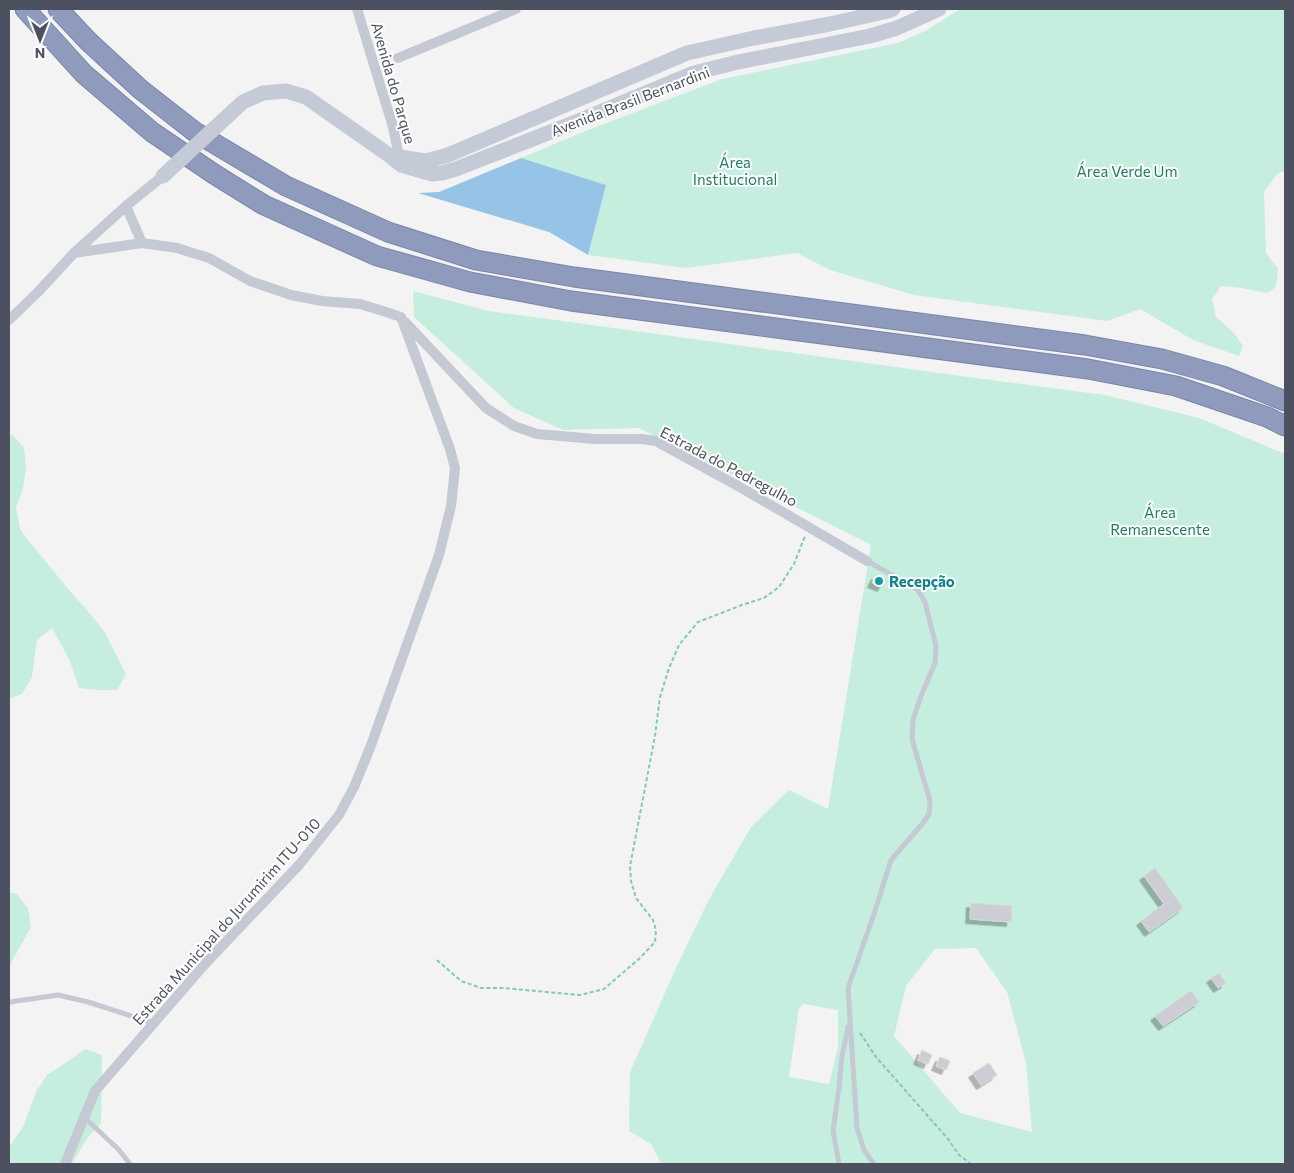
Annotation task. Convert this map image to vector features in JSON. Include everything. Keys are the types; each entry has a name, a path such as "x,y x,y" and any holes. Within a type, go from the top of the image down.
{"highway":[{"path":"26,9 84,74 152,132 264,205 377,256 470,282 571,301 1078,368 1176,386 1267,417 1285,426"},
{"path":"58,9 88,41 140,89 195,132 286,186 388,232 476,260 574,277 1085,345 1162,359 1223,376 1285,400"}],"street":[{"name":"Avenida do Parque","path":"357,9 393,127 395,158"},
{"path":"398,58 516,9"},
{"name":"Avenida Brasil Bernardini","path":"395,158 426,161 448,155 687,53 830,24 893,9"},
{"name":"Avenida Brasil Bernardini","path":"163,176 243,102 263,93 286,91 306,97 395,158 432,174 442,173 576,122 694,74 738,62 870,36 898,28 938,9"},
{"path":"9,320 74,253 126,206 163,176"},
{"path":"126,206 142,243"},
{"path":"74,253 142,243 177,248 209,258 250,281 291,295 322,301 360,304 400,317"},
{"name":"Estrada do Pedregulho","path":"400,317 486,408 514,426 537,434 596,439 642,439 656,441 867,561"},
{"name":"Estrada Municipal do Jurumirim ITU-010","path":"64,1164 95,1091 205,964 300,865 339,815 354,787 370,748 439,555 451,506 455,468 450,449 400,317"}],"lane":[{"path":"867,561 917,589 925,602 936,646 935,663 913,720 912,739 930,801 929,814 891,860 848,988 857,1128 864,1150 874,1164"},
{"path":"9,1003 58,995 88,1002 154,1024"},
{"path":"839,1164 833,1131 842,1056 850,1018"},
{"path":"84,1117 118,1149 130,1164"}],"path":[{"path":"437,960 460,981 482,988 580,995 604,989 640,958 654,942 656,930 652,920 636,898 631,880 630,866 656,736 660,697 669,668 679,645 698,622 764,598 779,587 794,564 808,527"},
{"path":"850,1018 876,1057 933,1121 960,1155 971,1164"}],"green space":[{"name":"Área Verde Um","path":"960,9 1285,9 1285,171 1277,174 1264,192 1266,253 1278,269 1276,287 1267,293 1221,286 1212,299 1216,317 1234,333 1243,346 1239,356 1193,340 1140,309 1107,321 914,295 830,270 797,253 686,268 588,255 606,185 521,158 588,130 722,79 898,43 927,30"},
{"name":"Área Remanescente","path":"413,291 489,311 1105,395 1199,418 1285,454 1285,1164 661,1164 651,1144 629,1131 630,1072 709,899 751,827 789,790 828,809 871,545 639,428 563,430 514,408 414,317","holes":["976,948 1007,992 1026,1063 1032,1132 960,1113 894,1036 906,986 935,949","803,1004 838,1010 838,1047 829,1084 789,1077 799,1008"]},
{"path":"12,434 24,448 26,467 23,489 16,507 20,529 104,631 126,674 117,690 79,688 70,661 52,628 37,640 32,677 22,694 9,699 9,437"},
{"path":"9,892 17,894 28,908 31,927 9,967"},
{"path":"85,1049 102,1055 101,1123 86,1140 72,1164 9,1164 9,1145 23,1127 37,1090 47,1075"}],"water":[{"path":"521,158 606,185 588,255 549,232 418,193 439,192"}],"building":[{"name":"Recepção","path":"876,575 886,579 882,587 872,583"},
{"path":"1155,868 1183,908 1149,932 1141,921 1164,904 1144,876"},
{"path":"971,903 1012,906 1011,922 970,919"},
{"path":"1219,973 1226,983 1218,988 1211,978"},
{"path":"1191,991 1199,1002 1163,1026 1155,1016"},
{"path":"922,1050 932,1055 928,1064 918,1060"},
{"path":"940,1057 950,1061 946,1070 936,1066"},
{"path":"989,1063 997,1075 981,1085 973,1073"}],"place":[{"name":"Recepção","path":"879,581"}],"park label":[{"name":"Área Institucional","path":"735,170"}]}
